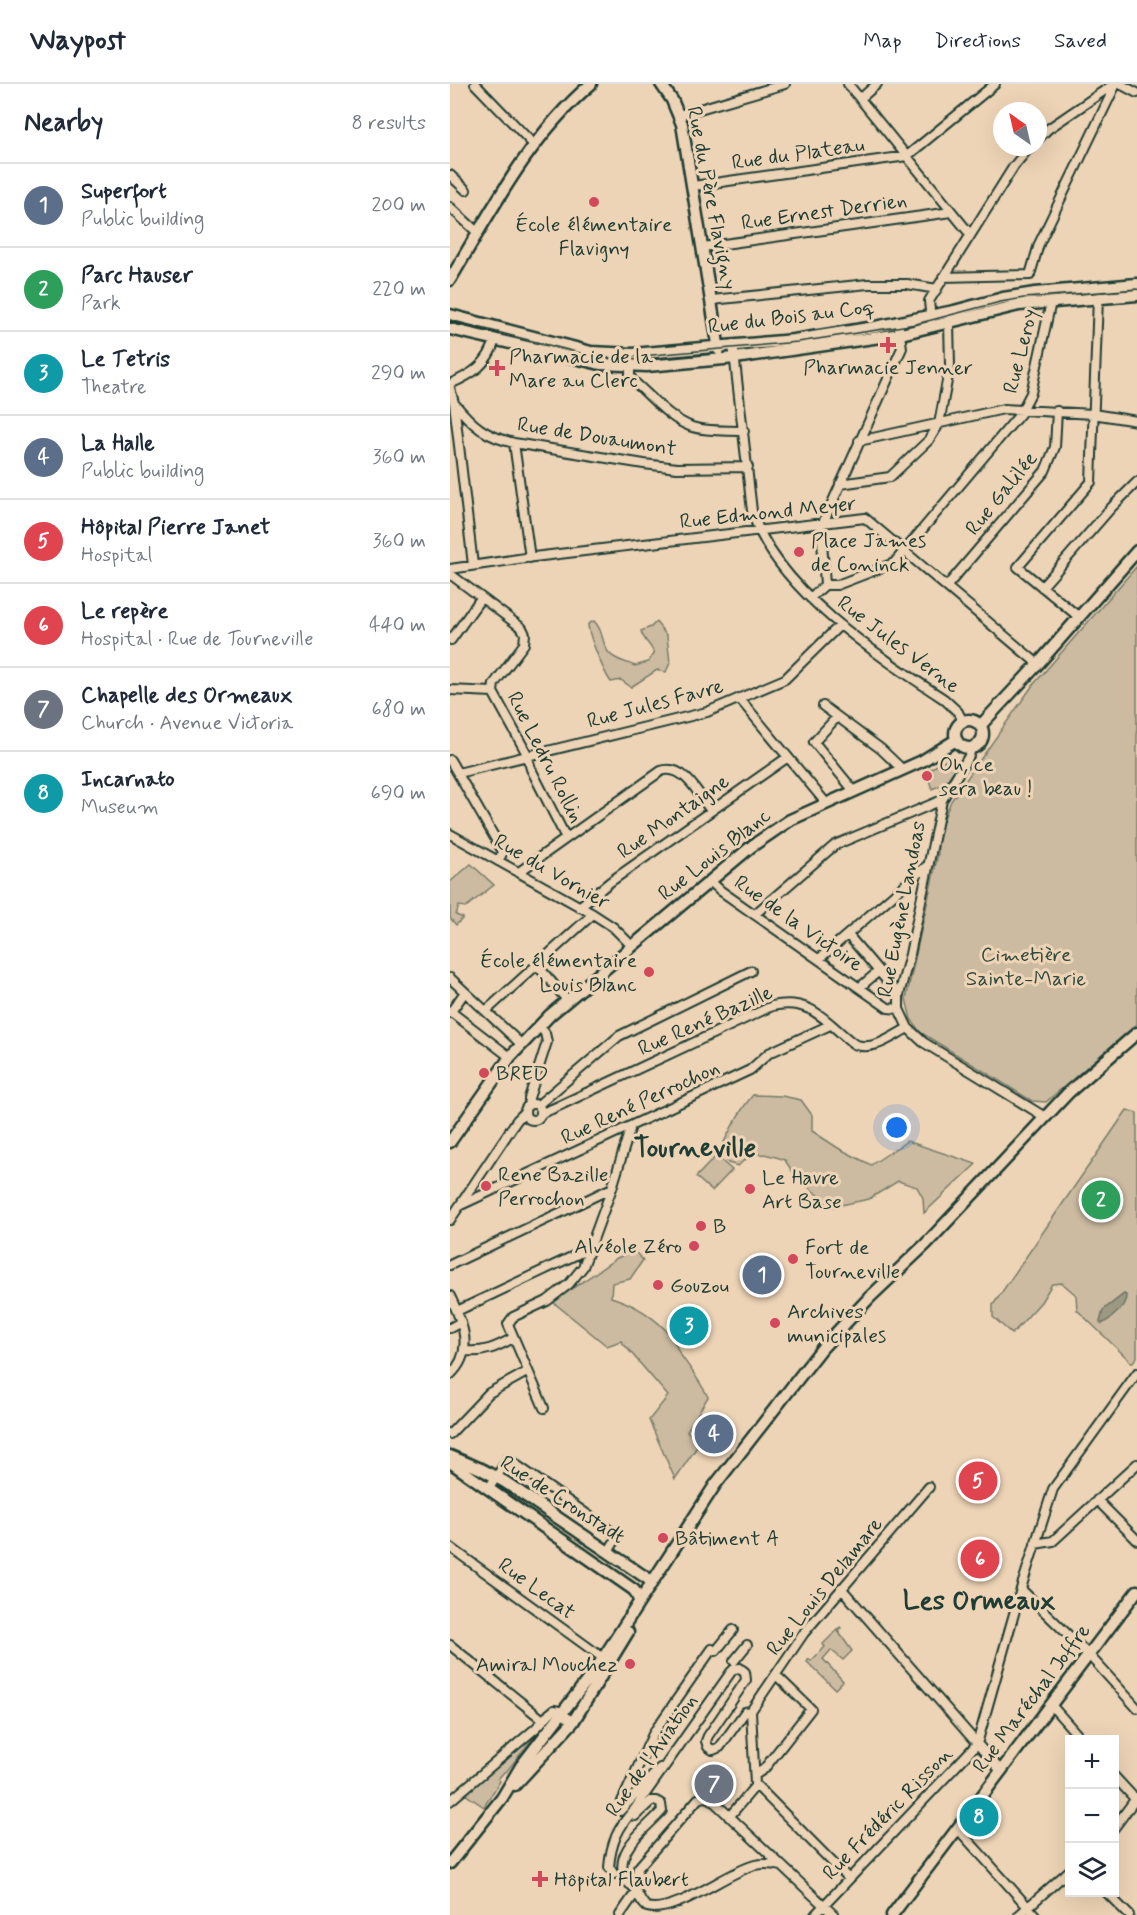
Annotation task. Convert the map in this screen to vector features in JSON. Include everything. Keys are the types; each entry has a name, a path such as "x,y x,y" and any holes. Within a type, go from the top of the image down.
{"street":[{"path":"475,84 535,146"},
{"path":"450,280 477,232 520,166 566,108 591,84"},
{"name":"Rue du Père Flavigny","path":"661,84 672,99 682,124 720,359"},
{"path":"679,115 785,84"},
{"path":"848,84 970,234"},
{"path":"860,99 877,84"},
{"path":"907,156 995,84"},
{"path":"1116,84 1137,93"},
{"path":"1047,130 1116,84"},
{"path":"943,277 1030,276 1039,244 1116,84"},
{"name":"Rue du Plateau","path":"693,186 907,156"},
{"path":"933,327 929,301 970,234 1022,156"},
{"path":"450,175 466,190"},
{"path":"450,207 477,232"},
{"name":"Rue Ernest Derrien","path":"703,247 951,212"},
{"path":"712,300 868,284 907,284 936,289"},
{"name":"Rue du Bois au Coq","path":"450,315 591,352 633,354 794,340 874,327 1035,292 1137,284"},
{"name":"Rue du Bois au Coq","path":"450,329 600,364 630,366 735,358 901,334 1003,308 1137,295"},
{"path":"1079,617 1018,567 1091,482 1098,298"},
{"name":"Rue Leroy","path":"1024,409 1031,393 1051,302"},
{"path":"825,585 823,523 902,348 898,321"},
{"path":"840,484 890,477 929,440 939,424 950,365 949,322"},
{"path":"473,565 454,403 450,386 482,366 492,351 495,340"},
{"path":"733,344 752,511 758,530 810,598 825,585 837,585 894,563 1024,409"},
{"path":"630,366 632,380 677,419 705,430 744,431"},
{"name":"Rue de Douaumont","path":"454,403 480,430 494,438 514,443 677,468 748,467"},
{"path":"859,441 1004,409 1093,414 1137,421"},
{"name":"Rue Galilée","path":"947,586 1045,471 1055,447 1057,411"},
{"path":"514,443 530,558"},
{"path":"450,457 458,447"},
{"path":"1042,587 1137,482"},
{"name":"Rue Edmond Meyer","path":"450,569 866,518 1038,664"},
{"path":"980,726 1038,664 1137,550"},
{"path":"450,574 522,628 525,634 524,644 494,684 493,692 450,690"},
{"path":"451,640 481,598"},
{"name":"Rue Jules Verne","path":"810,598 840,625 944,699 958,712 963,722"},
{"name":"Rue Jules Favre","path":"458,773 527,754 707,712 785,679 840,625"},
{"name":"Rue Ledru Rollin","path":"493,692 527,754 531,769 566,838"},
{"path":"740,698 826,803"},
{"path":"823,706 881,749 903,770"},
{"path":"837,717 814,742 854,791"},
{"path":"972,721 980,726 982,737 978,744 971,748 964,747 956,740 956,728 963,722 972,721"},
{"name":"Rue Louis Blanc","path":"450,1142 510,1056 539,1026 567,1000 771,832 826,803 929,758 956,740"},
{"name":"Rue Eugène Landoas","path":"971,748 969,756 942,800 910,954 899,995 899,1009 908,1028 923,1042 1045,1117"},
{"name":"Rue Montaigne","path":"579,907 610,882 788,757"},
{"path":"450,760 502,852 498,861"},
{"path":"519,872 667,769 674,769 683,775 711,810"},
{"path":"755,914 835,845 942,800"},
{"name":"Rue du Vornier","path":"450,834 593,914 612,927 632,946"},
{"path":"819,959 929,864"},
{"name":"Rue de la Victoire","path":"710,881 888,1008 899,1009"},
{"path":"486,1011 593,914"},
{"path":"848,935 899,995"},
{"path":"537,965 567,1000"},
{"path":"511,1132 538,1119 540,1109 619,1036 751,970"},
{"path":"860,987 879,971"},
{"path":"450,978 521,1044"},
{"path":"465,992 450,1012 510,1056"},
{"name":"Rue René Bazille","path":"540,1109 552,1110 772,1006 792,1003 811,1008 854,1044 868,1047 908,1028"},
{"name":"Rue René Perrochon","path":"461,1205 750,1070 770,1053 830,1025"},
{"path":"533,1120 526,1117 527,1108 547,1042 545,1033 539,1026"},
{"path":"502,1798 559,1712 603,1658 715,1485 828,1341 870,1297 927,1244 1068,1093 1137,1033"},
{"path":"450,1220 517,1120 527,1108 534,1104 540,1109"},
{"path":"544,1408 508,1328 509,1320 547,1301 568,1284 586,1261 631,1126"},
{"path":"450,1264 612,1188"},
{"path":"457,1311 582,1252 593,1242"},
{"path":"450,1296 465,1333 465,1351 462,1360 450,1375"},
{"path":"450,1328 461,1322"},
{"path":"465,1351 495,1348 513,1338"},
{"path":"450,1434 489,1393 525,1373"},
{"path":"977,1744 1047,1502 1057,1481 1137,1373"},
{"name":"Rue de Cronstadt","path":"450,1456 496,1476 651,1581"},
{"path":"489,1488 508,1459 618,1536 608,1552"},
{"name":"Rue de Cronstadt","path":"450,1462 644,1597"},
{"path":"1035,1544 1053,1541 1137,1464"},
{"name":"Rue Louis Delamare","path":"742,1669 746,1680 706,1741 708,1747 713,1750 720,1747 745,1712 752,1711 804,1633 929,1487"},
{"path":"1097,1500 1137,1540"},
{"name":"Rue Lecat","path":"450,1547 603,1658"},
{"path":"450,1863 502,1798 573,1722 659,1569"},
{"path":"841,1588 1001,1771"},
{"path":"1022,1590 1088,1654 1137,1708"},
{"name":"Rue Maréchal Joffre","path":"892,1915 1137,1591"},
{"path":"667,1764 656,1770 620,1811 618,1810 654,1732 714,1650 733,1630"},
{"path":"450,1645 543,1720"},
{"path":"734,1661 747,1645"},
{"name":"Rue de l'Aviation","path":"614,1874 609,1867 609,1861 622,1822 634,1810 731,1672 736,1668 742,1669"},
{"path":"755,1775 764,1769 811,1709 776,1675"},
{"path":"1051,1705 1078,1735"},
{"path":"752,1711 756,1785 849,1879"},
{"path":"559,1712 573,1722"},
{"path":"450,1801 543,1720 559,1712"},
{"name":"Rue Frédéric Risson","path":"815,1915 977,1744"},
{"path":"1119,1781 1137,1799 1119,1822"},
{"path":"729,1816 756,1785"},
{"path":"620,1915 635,1890 639,1868 698,1799 704,1797 710,1798 834,1915"},
{"path":"618,1833 648,1803 656,1800 660,1804 662,1811 627,1848 622,1864 625,1879 647,1907 655,1911 673,1910 748,1867 769,1864 782,1866"},
{"path":"958,1829 1035,1915"},
{"path":"1019,1915 1065,1874"},
{"path":"1110,1897 1129,1915"}],"green space":[{"name":"Cimetière Sainte-Marie","path":"1137,566 1137,1024 1046,1102 1032,1101 920,1032 911,1019 906,999 938,854 937,835 951,801 1033,685"},
{"path":"594,621 608,652 619,660 635,666 648,662 654,654 641,631 656,622 667,636 670,663 666,672 657,670 631,687 621,680 611,682 591,636 588,624"},
{"path":"950,758 955,769 944,784 932,789 926,771"},
{"path":"471,864 494,885 466,907 459,906 456,915 463,918 456,925 450,918 450,882"},
{"path":"753,1095 782,1096 801,1100 812,1115 812,1131 871,1165 907,1141 976,1164 924,1213 923,1198 917,1187 898,1181 869,1199 832,1207 795,1176 785,1160 760,1154 749,1157 738,1166 728,1163 720,1151 743,1108"},
{"path":"1127,1110 1137,1113 1137,1357 1132,1363 1077,1310 1076,1295 1062,1283 1052,1284 1041,1302 1012,1334 993,1317 993,1305"},
{"path":"716,1156 732,1170 712,1191 696,1177"},
{"path":"634,1251 643,1260 630,1279 612,1283 611,1297 644,1312 666,1330 708,1397 687,1431 699,1444 675,1479 649,1420 668,1396 621,1341 607,1346 553,1302 617,1258"},
{"path":"840,1627 838,1631 852,1651 843,1660 831,1650 823,1659 843,1681 835,1689 807,1662 825,1647 823,1644"},
{"path":"539,1731 498,1779 500,1781 484,1807 465,1794 478,1780"}],"shaded area":[{"path":"1124,1294 1126,1299 1121,1308 1102,1324 1100,1322 1103,1310"}],"tram line":[{"path":"450,320 584,354 609,358 798,342 916,324 1024,298 1137,289"}],"place":[{"name":"École élémentaire Flavigny","path":"594,202"},
{"name":"Pharmacie Jenner","path":"888,345"},
{"name":"Pharmacie de la Mare au Clerc","path":"497,368"},
{"name":"Place James de Coninck","path":"799,552"},
{"name":"Oh, ce sera beau !","path":"927,776"},
{"name":"École élémentaire Louis Blanc","path":"649,972"},
{"name":"BRED","path":"484,1073"},
{"name":"Rene Bazille Perrochon","path":"486,1186"},
{"name":"Le Havre Art Base","path":"750,1189"},
{"name":"Parc Hauser","path":"1101,1200"},
{"name":"B","path":"701,1226"},
{"name":"Alvéole Zéro","path":"694,1246"},
{"name":"Fort de Tourneville","path":"793,1259"},
{"name":"Superfort","path":"762,1275"},
{"name":"Gouzou","path":"658,1285"},
{"name":"Archives municipales","path":"775,1323"},
{"name":"Le Tetris","path":"689,1326"},
{"name":"La Halle","path":"714,1434"},
{"name":"Hôpital Pierre Janet","path":"978,1481"},
{"name":"Bâtiment A","path":"663,1538"},
{"name":"Le repère","path":"980,1559"},
{"name":"Amiral Mouchez","path":"630,1664"},
{"name":"Chapelle des Ormeaux","path":"714,1784"},
{"name":"Incarnato","path":"979,1817"},
{"name":"Hôpital Flaubert","path":"540,1879"}],"district":[{"name":"Tourneville","path":"695,1147"},
{"name":"Les Ormeaux","path":"979,1600"}]}
